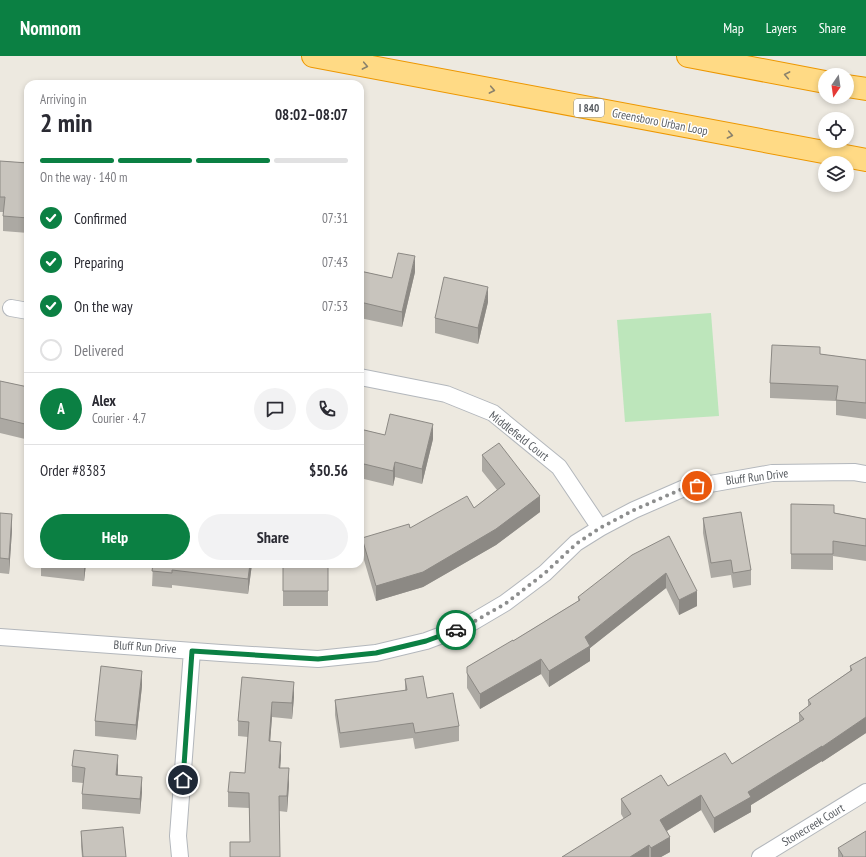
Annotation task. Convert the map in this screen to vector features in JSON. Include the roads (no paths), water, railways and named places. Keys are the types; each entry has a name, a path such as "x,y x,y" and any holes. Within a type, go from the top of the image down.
{"highway":[{"name":"Greensboro Urban Loop","path":"312,56 866,160"},
{"path":"688,56 818,81"},
{"path":"854,87 866,90"}],"street":[{"path":"11,308 24,310"},
{"name":"Middlefield Court","path":"364,378 446,394 493,413 559,466 600,528"},
{"name":"Bluff Run Drive","path":"0,637 318,659 376,653 426,641 466,626 505,604 545,573 576,544 600,528 634,510 682,489 772,473 854,472 866,474"},
{"path":"180,857 178,836 192,651"},
{"name":"Stonecreek Court","path":"760,857 866,792"}]}
